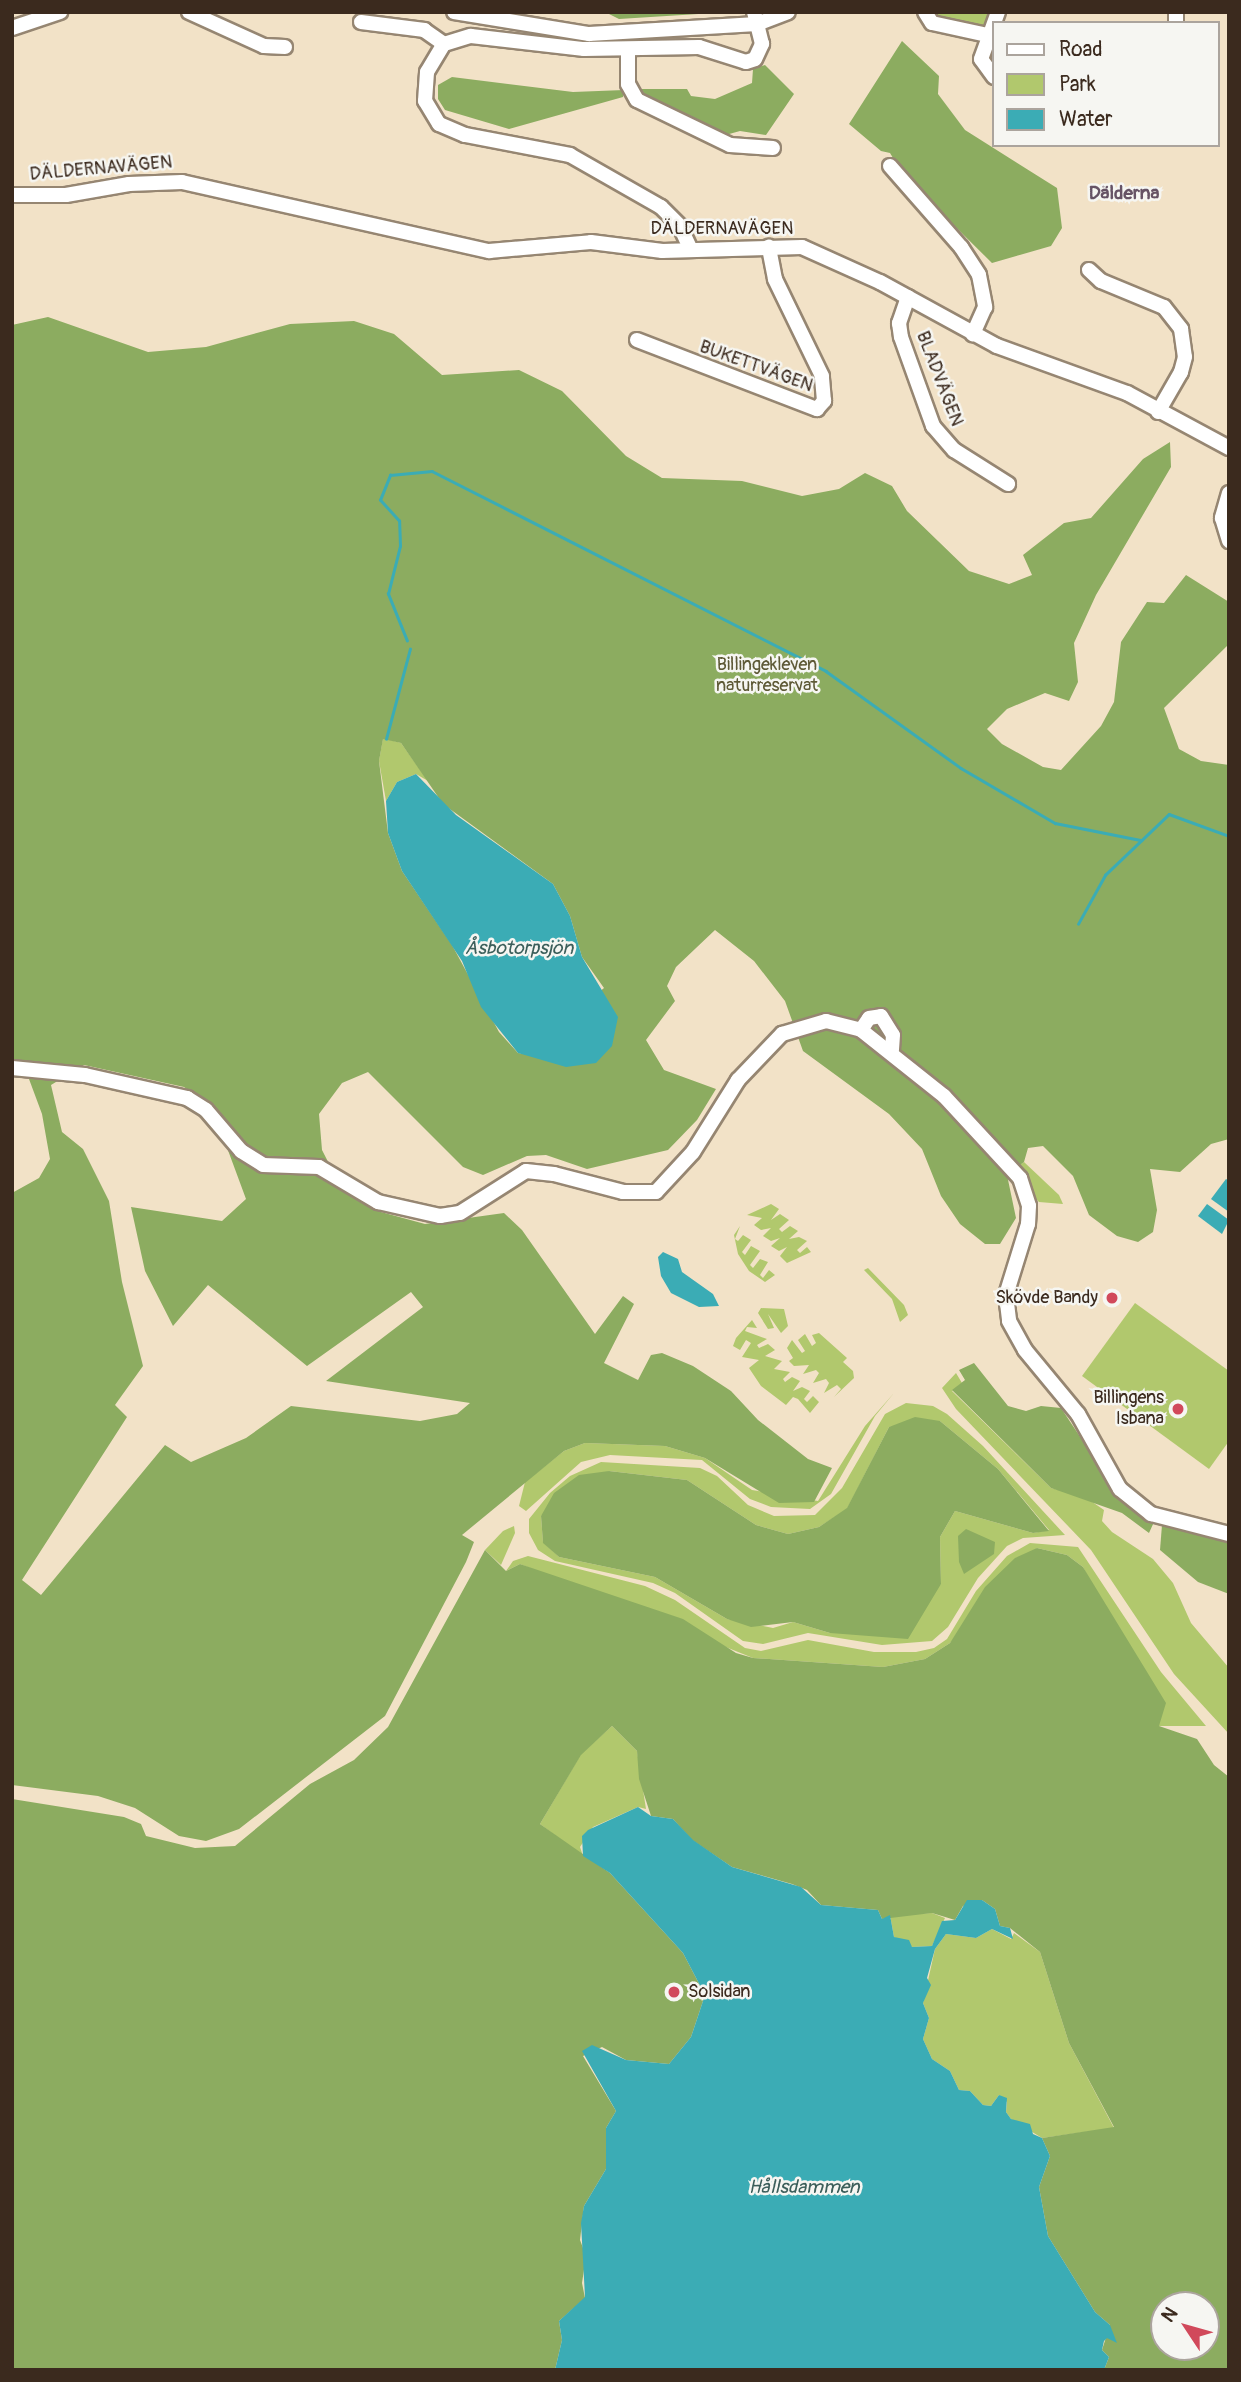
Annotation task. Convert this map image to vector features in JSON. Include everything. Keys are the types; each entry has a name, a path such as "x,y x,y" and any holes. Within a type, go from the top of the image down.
{"street":[{"path":"12,28 60,12"},
{"path":"189,12 264,46 285,47"},
{"path":"454,12 589,34 755,18 788,12"},
{"path":"925,12 932,23 987,35"},
{"path":"691,250 674,219 662,208 570,155 465,135 439,124 425,101 424,86 433,58 444,44 471,36 628,50 699,47 746,62 761,52 755,18"},
{"path":"361,22 424,30 444,44"},
{"path":"992,25 981,60 992,74"},
{"path":"628,50 628,84 637,100 730,145 773,148"},
{"path":"890,166 961,247 979,275 985,307 974,334"},
{"name":"DÄLDERNAVÄGEN","path":"12,195 66,195 129,184 182,182 489,251 591,242 662,251 786,246 817,252 908,297 974,334 1106,384 1229,447"},
{"name":"BUKETTVÄGEN","path":"637,340 817,408 824,401 821,376 775,279 769,247"},
{"path":"1089,270 1101,281 1164,307 1181,329 1185,358 1181,372 1158,412"},
{"name":"BLADVÄGEN","path":"908,297 899,323 901,338 933,426 954,450 1008,484"},
{"path":"1229,493 1222,518 1229,541"},
{"path":"861,1030 869,1018 881,1016 893,1035 892,1051"},
{"path":"12,1068 85,1075 187,1098 206,1110 241,1151 264,1165 319,1167 378,1202 440,1216 460,1213 526,1171 554,1174 623,1192 656,1192 693,1152 738,1080 782,1034 826,1021 861,1030 892,1051 991,1144 1020,1178 1029,1206 1026,1238 1006,1295 1016,1336 1078,1414 1130,1501 1151,1514 1229,1534"}],"green space":[{"path":"605,12 730,12 619,19"},
{"path":"928,12 993,12 983,29 931,19"},
{"path":"902,41 939,76 938,94 965,130 1057,188 1062,228 1051,246 992,263 904,176 890,153 881,151 849,124"},
{"path":"765,65 794,94 766,135 740,131 722,136 642,98 638,89 687,89 691,96 715,99 752,83 753,69"},
{"path":"452,77 573,92 624,90 623,97 509,129 445,110 438,99 438,85"},
{"name":"Billingekleven naturreservat","path":"48,317 148,352 206,347 290,324 354,321 394,334 442,375 519,370 562,391 626,456 662,478 742,481 802,496 839,489 865,473 892,486 907,511 969,571 1009,584 1032,575 1023,555 1064,523 1091,518 1143,459 1170,442 1171,467 1096,595 1074,643 1078,682 1069,701 1045,693 1007,709 987,729 1002,744 1043,767 1061,770 1101,726 1114,702 1121,642 1147,602 1164,603 1186,575 1229,602 1229,644 1164,708 1179,749 1201,761 1229,765 1229,1139 1211,1144 1180,1172 1150,1169 1157,1210 1153,1232 1138,1242 1117,1236 1089,1215 1073,1176 1043,1146 1028,1148 1024,1162 1007,1175 1016,1218 1000,1244 985,1244 960,1224 941,1196 922,1149 889,1114 803,1051 785,1001 754,961 715,930 676,967 667,986 675,1001 646,1040 664,1070 716,1089 697,1120 668,1150 587,1169 546,1155 527,1156 483,1175 463,1167 368,1072 342,1083 319,1114 322,1150 342,1189 381,1212 425,1224 504,1213 522,1230 595,1334 623,1296 634,1304 604,1363 638,1380 651,1355 662,1353 693,1366 731,1391 758,1420 808,1459 832,1468 814,1502 779,1503 705,1458 665,1446 585,1443 564,1451 462,1535 474,1542 466,1562 385,1716 239,1829 206,1841 179,1836 135,1808 98,1796 12,1785 12,1193 39,1178 50,1159 42,1114 29,1079 12,1066 12,325","holes":["383,739 401,743 443,804 553,884 570,916 582,957 604,988 525,1054 518,1053 499,1032 452,945 402,871 388,833 379,761","84,1065 184,1087 212,1107 246,1199 222,1221 131,1207 145,1271 173,1326 208,1285 307,1366 411,1292 423,1307 326,1381 470,1403 457,1414 420,1421 291,1406 246,1438 191,1462 165,1445 41,1595 22,1580 127,1417 115,1405 143,1366 122,1282 109,1201 83,1149 62,1132 51,1085"]},
{"path":"383,738 401,743 428,781 416,774 397,782 386,801 379,761"},
{"path":"1024,1162 1059,1195 1063,1204 1039,1202 1033,1196 1016,1168"},
{"path":"771,1204 779,1209 771,1220 780,1214 789,1220 779,1229 782,1232 790,1226 798,1231 789,1239 799,1237 807,1241 797,1250 800,1253 807,1247 811,1252 787,1263 780,1256 787,1247 779,1251 771,1246 780,1238 771,1241 763,1236 771,1228 761,1230 754,1225 762,1218 747,1215"},
{"path":"740,1226 735,1239 738,1241 743,1235 751,1240 742,1252 745,1255 751,1246 760,1251 750,1265 753,1268 760,1259 768,1262 760,1275 763,1278 769,1270 775,1275 765,1282 749,1271 738,1254 734,1235"},
{"path":"868,1268 904,1305 908,1315 900,1322 892,1299 864,1270"},
{"name":"Billingens Isbana","path":"1135,1303 1229,1371 1229,1441 1209,1469 1082,1376"},
{"path":"761,1308 784,1309 788,1326 781,1333 768,1314 774,1328 768,1329 758,1313"},
{"path":"752,1320 757,1328 747,1327 745,1331 767,1339 757,1345 759,1348 768,1344 775,1350 765,1356 782,1361 774,1369 790,1372 783,1379 785,1382 792,1377 800,1381 793,1391 802,1387 810,1391 804,1399 807,1402 813,1396 819,1402 810,1413 798,1399 793,1397 786,1405 761,1386 749,1368 759,1360 742,1357 751,1343 746,1340 740,1350 733,1346 736,1338"},
{"path":"819,1333 847,1358 843,1362 853,1371 854,1378 834,1397 841,1389 837,1385 824,1393 829,1383 826,1379 813,1383 819,1373 816,1370 803,1374 809,1365 794,1366 789,1361 793,1358 787,1348 792,1340 802,1353 805,1351 798,1340 805,1334 812,1346 816,1343 812,1335"},
{"path":"974,1363 1008,1406 1026,1411 1041,1406 1061,1408 1124,1503 1154,1522 1149,1533 1122,1513 1051,1488 952,1390 965,1380 959,1370"},
{"path":"956,1373 962,1383 952,1391 1051,1488 1085,1497 1104,1510 1102,1521 1112,1532 1153,1559 1173,1583 1191,1623 1229,1668 1229,1734 1174,1674 1091,1550 956,1409 942,1388"},
{"path":"894,1393 875,1416 831,1494 810,1509 771,1507 750,1499 702,1460 610,1455 581,1462 526,1511 519,1506 525,1482 564,1451 585,1443 665,1446 705,1458 752,1490 818,1501 865,1426"},
{"path":"906,1403 933,1406 947,1414 983,1446 1065,1535 1023,1538 1007,1546 978,1578 948,1627 932,1641 882,1645 808,1633 763,1644 743,1641 675,1593 653,1583 555,1561 538,1550 529,1533 529,1519 550,1493 570,1476 601,1462 700,1468 717,1476 748,1505 774,1516 815,1515 842,1488 885,1414","holes":["940,1421 998,1469 1049,1530 1033,1533 955,1511 940,1537 941,1584 830,1633 793,1622 773,1628 727,1619 655,1577 559,1557 543,1542 541,1516 609,1471 687,1480 756,1525 788,1534 819,1527 847,1509 889,1427"]},
{"path":"915,1417 940,1421 998,1469 1049,1531 1033,1533 955,1511 940,1537 941,1584 908,1639 830,1633 793,1622 751,1627 727,1619 655,1577 559,1557 543,1543 541,1516 554,1493 579,1475 609,1471 687,1480 756,1525 788,1534 819,1527 847,1508 889,1427"},
{"path":"1162,1525 1229,1540 1229,1594 1198,1582 1160,1550"},
{"path":"514,1526 515,1533 501,1565 485,1550 503,1531"},
{"path":"966,1529 995,1542 994,1554 964,1574 959,1562 958,1536"},
{"path":"1030,1543 1078,1547 1161,1672 1206,1726 1159,1726 1083,1567 1067,1555 1037,1548 950,1643 925,1659 883,1667 753,1658 520,1564 506,1571 513,1561 528,1556 645,1586 675,1600 745,1648 761,1651 808,1640 874,1652 916,1652 934,1648 947,1639 976,1591 1007,1556"},
{"path":"1037,1548 1067,1555 1083,1567 1166,1703 1159,1726 1197,1739 1214,1765 1229,1777 1229,2370 1104,2370 1109,2357 1102,2350 1110,2325 1095,2312 1048,2236 1039,2187 1050,2156 1042,2138 1114,2127 1069,2043 1040,1952 1010,1928 1000,1926 995,1909 982,1900 963,1906 955,1920 932,1913 882,1919 878,1910 821,1905 807,1890 732,1867 692,1840 673,1819 651,1816 639,1779 637,1751 612,1726 581,1755 540,1824 610,1873 683,1953 705,1995 691,2037 669,2064 626,2060 602,2047 583,2056 616,2111 606,2128 606,2169 584,2206 580,2240 586,2256 582,2283 585,2298 559,2321 562,2340 555,2370 12,2370 12,1799 124,1817 141,1824 146,1836 195,1848 235,1846 310,1784 354,1760 388,1727 485,1550 506,1571 520,1564 683,1619 736,1653 753,1658 883,1667 925,1659 950,1643 985,1587 1015,1558"},
{"path":"612,1726 637,1751 646,1809 638,1807 593,1827 580,1847 583,1856 540,1824 581,1754"},
{"path":"932,1913 945,1918 932,1946 912,1947 894,1937 890,1915"},
{"path":"992,1929 1011,1939 1014,1933 1040,1952 1069,2043 1114,2128 1042,2138 1011,2119 1006,2112 1007,2102 999,2095 991,2106 983,2105 970,2091 959,2090 950,2071 932,2059 923,2039 929,2018 923,2003 935,1949 946,1934 976,1938"}],"water":[{"name":"Åsbotorpsjön","path":"416,774 456,815 553,884 570,916 582,957 618,1017 612,1046 596,1063 566,1067 518,1053 481,1007 462,961 402,871 388,833 386,801 397,782"},
{"path":"1226,1179 1229,1181 1229,1212 1211,1199"},
{"path":"1207,1204 1229,1220 1222,1234 1198,1216"},
{"path":"663,1252 678,1259 682,1272 713,1294 719,1306 699,1307 671,1293 661,1276 658,1257"},
{"name":"Hållsdammen","path":"638,1807 651,1816 673,1819 693,1840 732,1867 801,1887 821,1905 878,1910 882,1919 890,1915 894,1937 909,1940 912,1947 932,1946 942,1921 955,1920 967,1900 982,1900 995,1909 1000,1926 1010,1928 1013,1939 992,1929 976,1938 946,1934 935,1949 927,1978 931,1985 923,2003 929,2018 923,2039 932,2059 950,2071 959,2090 970,2091 983,2105 991,2106 999,2095 1007,2098 1006,2112 1011,2119 1030,2124 1033,2134 1042,2138 1050,2156 1039,2187 1048,2236 1095,2312 1110,2325 1117,2343 1107,2338 1104,2341 1102,2350 1109,2357 1104,2370 555,2370 562,2340 559,2321 585,2297 581,2223 584,2206 606,2169 606,2128 616,2111 582,2051 592,2045 626,2060 669,2064 691,2037 705,1995 683,1953 610,1873 583,1856 582,1836 588,1830"}],"waterway":[{"path":"407,641 388,594 400,546 399,521 380,500 390,475 432,471 826,671 961,768 1055,823 1141,840"},
{"path":"386,739 410,649"},
{"path":"1078,924 1105,875 1169,814 1229,836"}],"place":[{"name":"Skövde Bandy","path":"1112,1298"},
{"name":"Billingens Isbana","path":"1178,1409"},
{"name":"Solsidan","path":"674,1992"}],"district":[{"name":"Dälderna","path":"1124,194"}]}
